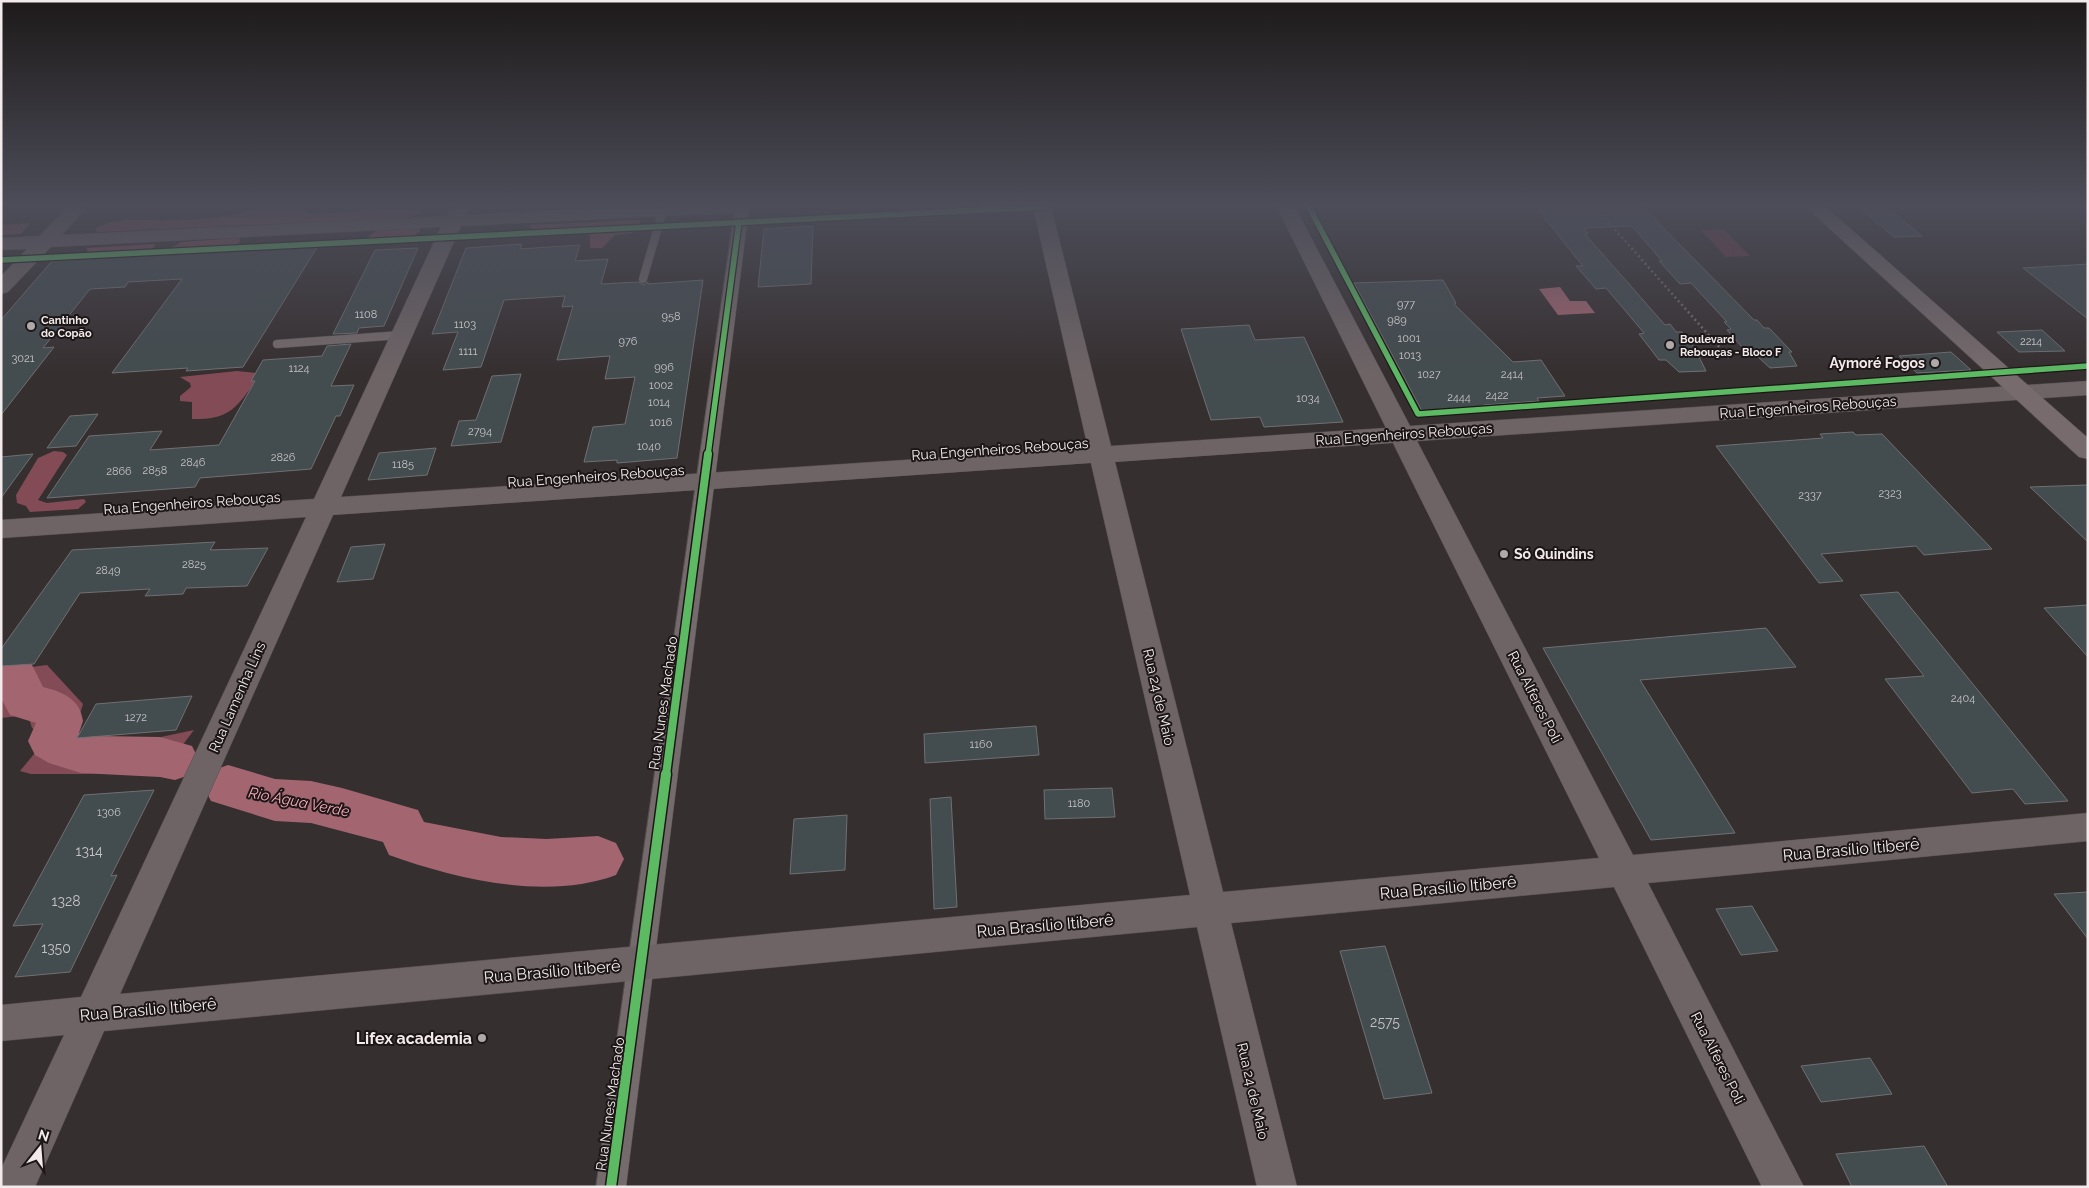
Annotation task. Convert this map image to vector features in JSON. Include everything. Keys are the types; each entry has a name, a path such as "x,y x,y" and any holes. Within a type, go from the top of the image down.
{"main road":[{"path":"1,288 25,262"},
{"name":"Rua Lamenha Lins","path":"14,1187 434,262"},
{"name":"Rua 24 de Maio","path":"1055,262 1276,1187"},
{"name":"Rua Alferes Poli","path":"1314,262 1784,1187"},
{"path":"1877,262 2088,451"},
{"name":"Rua Engenheiros Rebouças","path":"1,529 2088,388"},
{"name":"Rua Brasílio Itiberê","path":"1,1023 2088,827"}],"street":[{"name":"Rua Nunes Machado","path":"611,1187 735,262"}],"lane":[{"path":"643,279 648,262"},
{"path":"277,344 401,335"}],"path":[{"path":"1644,262 1730,359"}],"shaded area":[{"path":"1560,287 1570,301 1586,301 1595,313 1558,315 1539,289"},
{"path":"237,371 256,373 252,386 238,404 221,416 192,419 192,402 180,401 180,396 191,387 190,383 180,377"},
{"path":"54,451 63,452 67,455 38,500 47,503 84,499 86,502 78,509 30,512 26,506 17,503 16,495 38,458"},
{"path":"47,665 83,704 72,739 82,744 141,750 161,737 194,730 163,771 31,774 20,771 39,748 40,733 32,728 28,715 1,718 1,671"}],"building":[{"path":"51,262 308,262 243,367 186,371 188,368 112,373 182,279 128,282 125,287 90,289 43,348 54,347 1,415 1,320"},
{"path":"369,262 412,262 384,326 359,328 357,333 333,334"},
{"path":"460,262 607,262 601,284 638,282 644,285 648,282 648,284 703,280 677,458 617,463 617,460 584,462 593,427 625,424 635,377 605,379 610,356 557,360 573,306 562,307 565,296 504,300 481,367 443,370 458,332 432,334"},
{"path":"761,262 812,262 811,284 758,287"},
{"path":"1580,262 1610,262 1665,325 1670,324 1676,332 1682,332 1702,357 1699,357 1706,371 1679,372 1666,360 1659,360 1639,334 1644,333 1606,288 1596,289 1576,266 1583,266"},
{"path":"1660,262 1697,262 1754,320 1757,320 1764,328 1769,328 1792,352 1789,352 1797,366 1770,368 1756,355 1750,356 1727,330 1731,329 1724,322 1727,322 1691,283 1680,284"},
{"path":"2088,264 2088,319 2023,268 2073,265"},
{"path":"1443,280 1456,303 1454,304 1513,362 1541,360 1565,396 1537,398 1539,401 1484,405 1485,408 1423,413 1354,283"},
{"path":"1249,325 1255,340 1304,337 1343,422 1264,427 1260,417 1211,420 1181,329"},
{"path":"2042,330 2065,351 2019,352 1997,332"},
{"path":"351,344 331,386 354,385 340,416 336,416 311,469 200,478 195,487 47,498 89,436 162,431 150,450 219,445 255,381 251,381 263,360 322,356 327,346"},
{"name":"Aymoré Fogos","path":"1951,352 1971,370 1917,373 1899,356"},
{"path":"521,374 501,442 451,446 459,421 476,420 492,376"},
{"path":"98,414 76,446 47,448 70,416"},
{"path":"1853,432 1856,435 1882,434 1992,549 1924,555 1916,546 1821,554 1843,581 1819,583 1716,446 1823,438 1820,434"},
{"path":"436,448 427,475 368,480 379,453"},
{"path":"33,454 1,498 1,457"},
{"path":"2088,485 2088,542 2030,487"},
{"path":"215,542 210,550 268,548 247,586 186,588 183,594 145,596 150,589 80,593 34,664 1,666 1,649 72,550"},
{"path":"385,544 373,579 337,582 351,547"},
{"path":"1898,592 2068,801 2025,804 2013,789 1972,793 1885,679 1924,676 1860,595"},
{"path":"2088,605 2088,657 2044,608"},
{"path":"1766,628 1796,667 1640,680 1735,833 1651,840 1543,648"},
{"path":"192,696 176,730 77,738 96,704"},
{"path":"1036,726 1039,755 925,763 924,734"},
{"path":"1112,788 1115,817 1045,819 1044,790"},
{"path":"154,790 111,876 117,875 70,972 15,977 43,924 13,926 84,795"},
{"path":"951,797 957,907 934,909 930,799"},
{"path":"847,815 845,870 790,874 794,819"},
{"path":"2088,892 2088,939 2054,894"},
{"path":"1752,906 1778,951 1741,955 1716,909"},
{"path":"1385,946 1432,1093 1384,1099 1340,951"},
{"path":"1870,1058 1892,1094 1821,1102 1801,1066"},
{"path":"1924,1146 1948,1187 1852,1187 1836,1154"}],"waterway":[{"name":"Rio Água Verde","path":"15,675 26,702 48,707 59,714 60,721 52,741 66,749 97,756 144,756 175,760"},
{"name":"Rio Água Verde","path":"228,786 275,800 311,802 400,825 407,839 455,853 524,862 598,859"}],"cycle path":[{"path":"611,1187 734,262"},
{"path":"1338,262 1418,414 2088,366"}],"place":[{"name":"Cantinho do Copão","path":"31,326"},
{"name":"Boulevard Rebouças - Bloco F","path":"1670,345"},
{"name":"Aymoré Fogos","path":"1935,363"},
{"name":"Só Quindins","path":"1504,554"},
{"name":"Lifex academia","path":"482,1038"}]}
